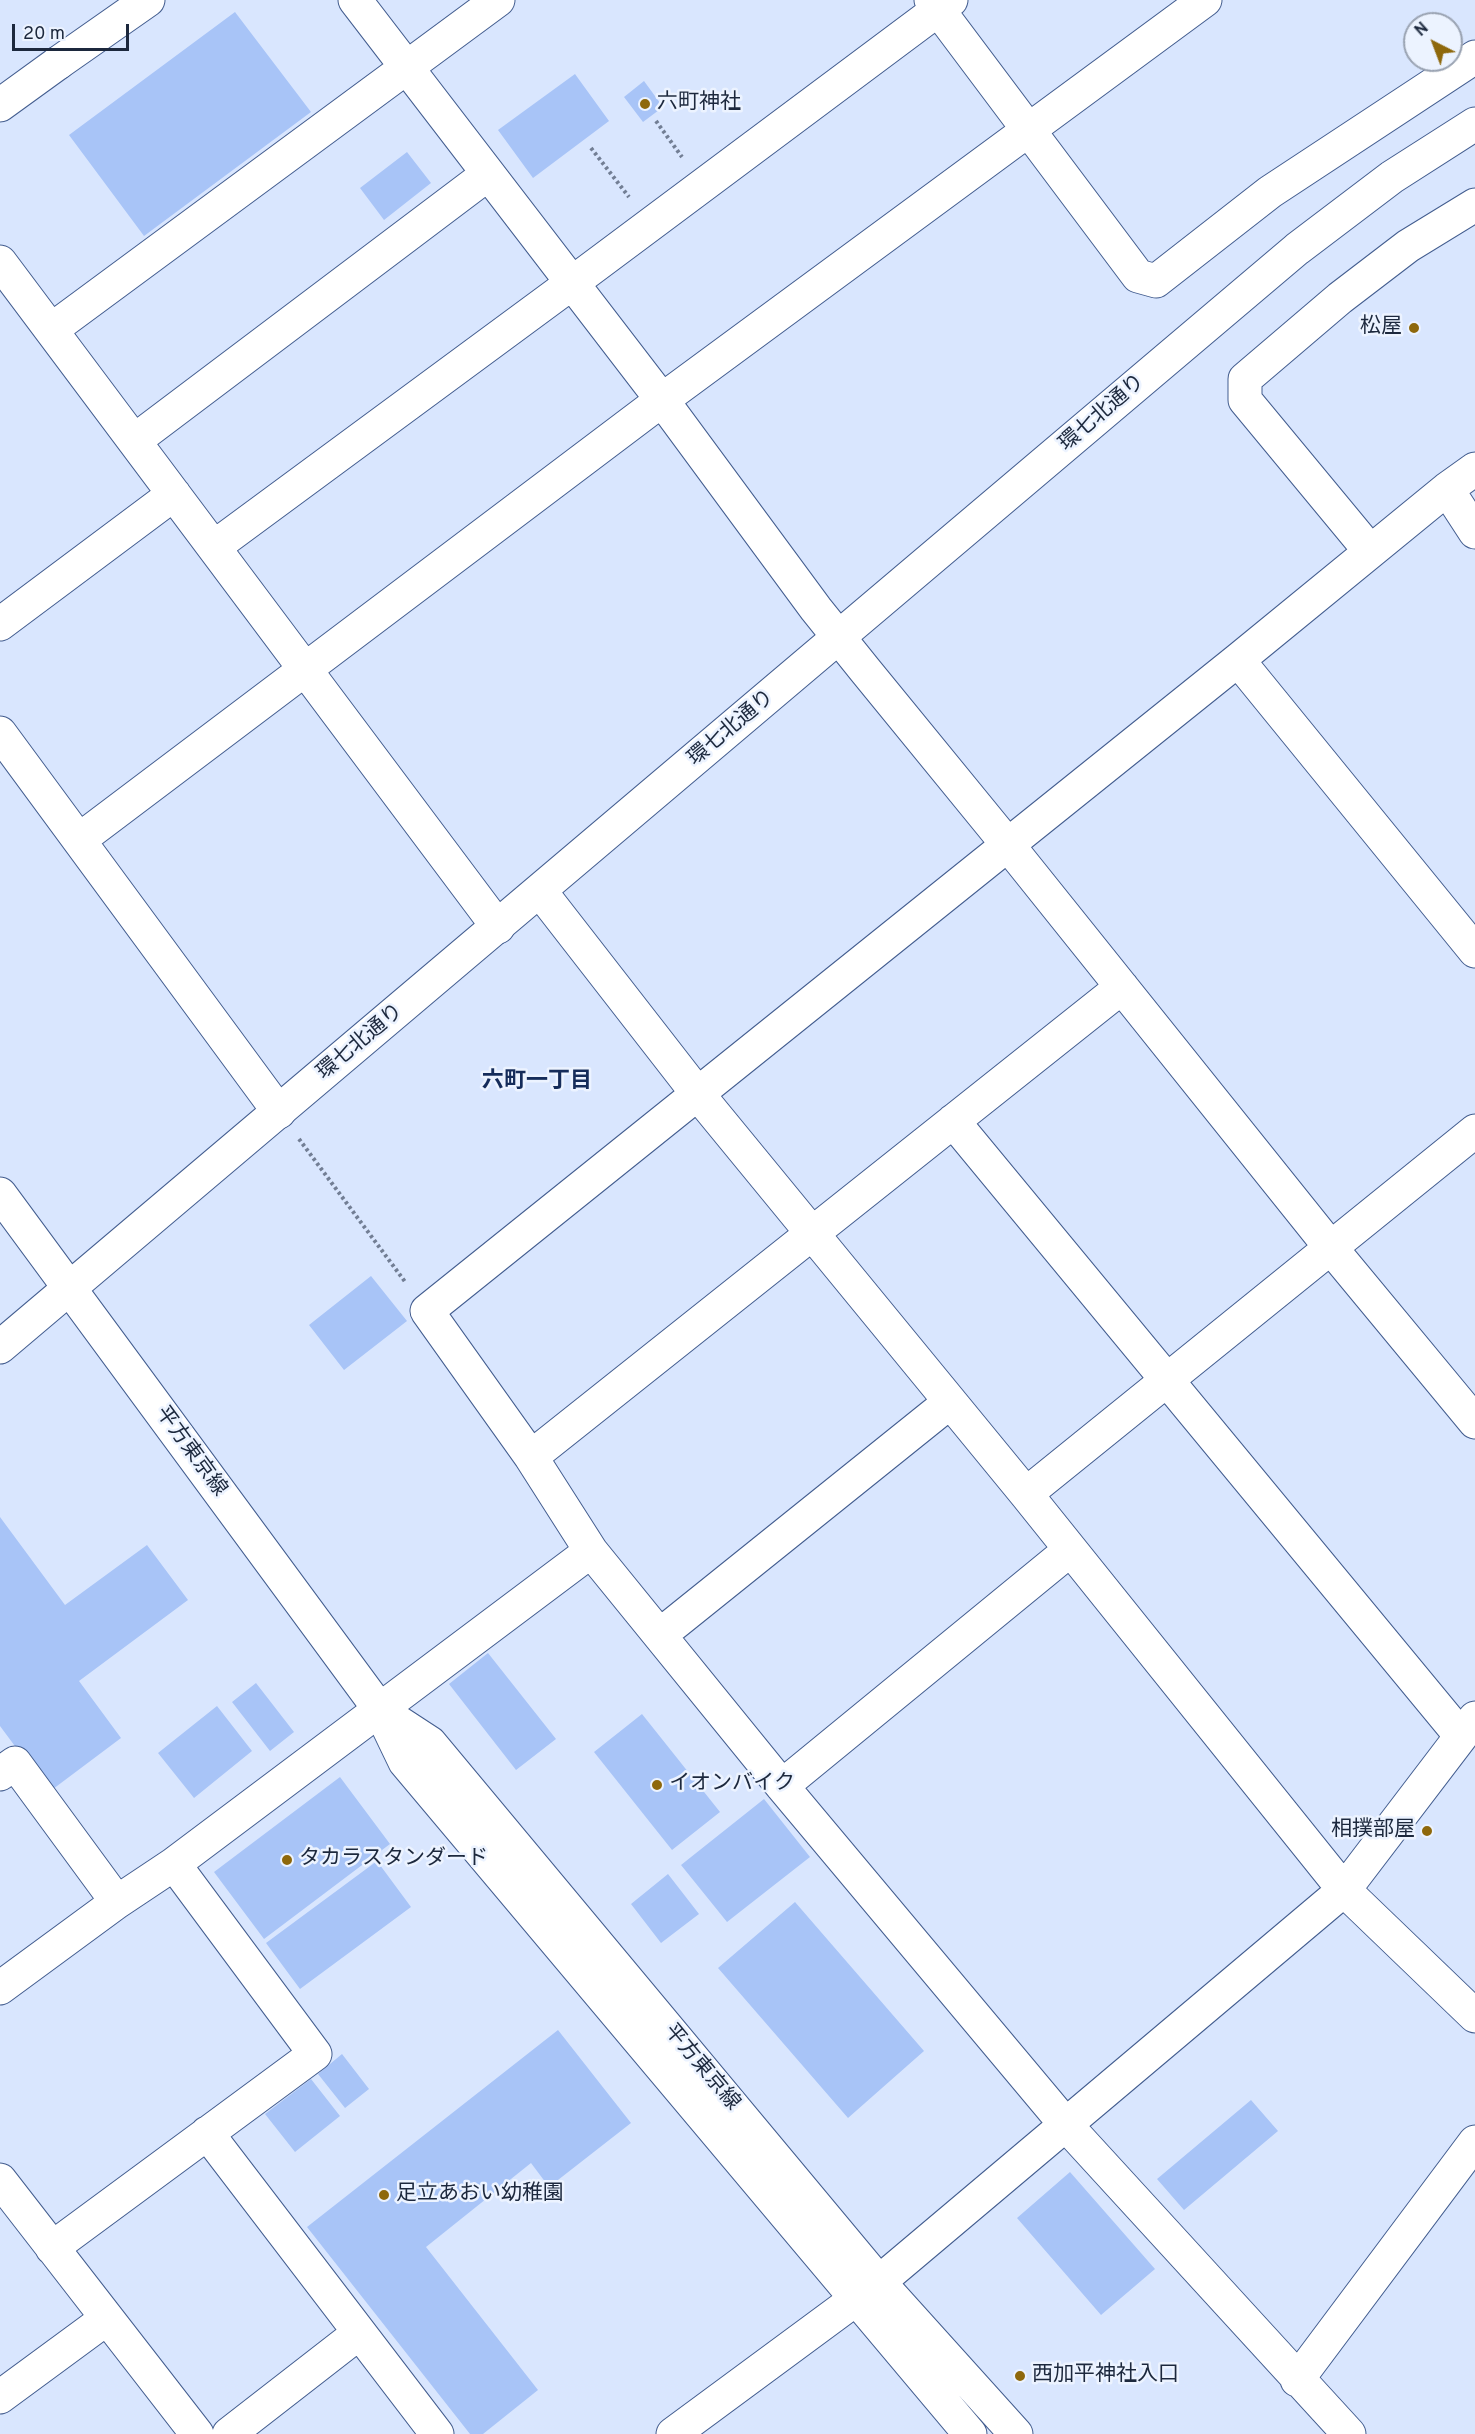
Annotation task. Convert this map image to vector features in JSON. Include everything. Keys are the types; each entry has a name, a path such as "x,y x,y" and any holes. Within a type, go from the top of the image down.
{"street":[{"path":"0,105 58,63 110,11 148,0"},
{"path":"355,0 662,400 840,638 1330,1248 1475,1422"},
{"path":"51,330 498,0"},
{"path":"79,840 662,400 1205,0"},
{"path":"214,547 669,211 940,3 1029,130 1138,276 1156,281 1270,192 1475,57"},
{"name":"環七北通り","path":"0,1347 1297,249 1392,177 1475,124"},
{"path":"135,441 488,174"},
{"path":"1370,551 1245,400 1245,379 1340,298 1408,246 1475,205"},
{"path":"0,262 498,927"},
{"path":"1349,2434 1066,2125 782,1786 591,1551 531,1457 427,1311 1238,660 1447,489 1475,469"},
{"path":"1447,489 1475,532"},
{"path":"0,624 174,494"},
{"path":"1238,660 1475,951"},
{"path":"0,733 279,1112"},
{"path":"540,891 698,1093 1026,1494 1344,1890 1475,2016"},
{"path":"531,1457 1122,987"},
{"path":"673,2434 868,2290 1344,1890 1468,1727 1167,1380 953,1121"},
{"path":"1026,1494 1475,1131"},
{"name":"平方東京線","path":"0,1194 380,1710 430,1743 868,2290 970,2434"},
{"path":"660,1635 950,1402"},
{"path":"782,1786 1070,1550"},
{"path":"0,1988 117,1902 174,1864 591,1551"},
{"path":"0,1774 15,1763 117,1902"},
{"path":"52,2248 315,2054 174,1864"},
{"path":"207,2133 437,2434"},
{"path":"1298,2380 1475,2142"},
{"path":"6,2198 52,2248 197,2434"},
{"name":"平方東京線","path":"868,2290 1016,2434"},
{"path":"0,2397 106,2319"},
{"path":"229,2434 359,2333"}],"path":[{"path":"591,148 633,202 653,187 669,211"},
{"path":"279,1112 427,1311"}],"building":[{"path":"235,12 311,112 144,236 69,135"},
{"path":"575,74 609,121 533,178 498,130"},
{"path":"644,81 663,107 643,122 624,97"},
{"path":"407,152 431,183 384,220 360,188"},
{"path":"371,1276 407,1321 344,1370 309,1325"},
{"path":"0,1517 65,1605 147,1545 188,1600 79,1681 121,1738 49,1792 0,1726"},
{"path":"488,1653 556,1739 516,1770 449,1684"},
{"path":"256,1683 294,1732 270,1751 232,1702"},
{"path":"217,1706 252,1751 194,1798 158,1753"},
{"path":"642,1714 720,1812 672,1850 594,1752"},
{"path":"340,1777 390,1844 264,1939 214,1872"},
{"path":"764,1799 810,1857 727,1922 681,1865"},
{"path":"377,1861 411,1907 300,1989 266,1943"},
{"path":"668,1874 699,1914 661,1943 631,1904"},
{"path":"795,1902 924,2051 848,2118 718,1968"},
{"path":"558,2030 631,2123 549,2187 531,2163 426,2247 538,2390 483,2434 470,2434 307,2227"},
{"path":"342,2054 369,2089 345,2108 318,2074"},
{"path":"311,2079 340,2116 295,2152 265,2114"},
{"path":"1251,2100 1278,2131 1184,2210 1157,2179"},
{"path":"1070,2172 1155,2269 1101,2315 1017,2218"}],"place":[{"name":"六町神社","path":"645,104"},
{"name":"松屋","path":"1414,328"},
{"name":"イオンバイク","path":"657,1785"},
{"name":"相撲部屋","path":"1427,1831"},
{"name":"タカラスタンダード","path":"287,1860"},
{"name":"足立あおい幼稚園","path":"384,2195"},
{"name":"西加平神社入口","path":"1020,2376"}],"district":[{"name":"六町一丁目","path":"537,1083"}]}
